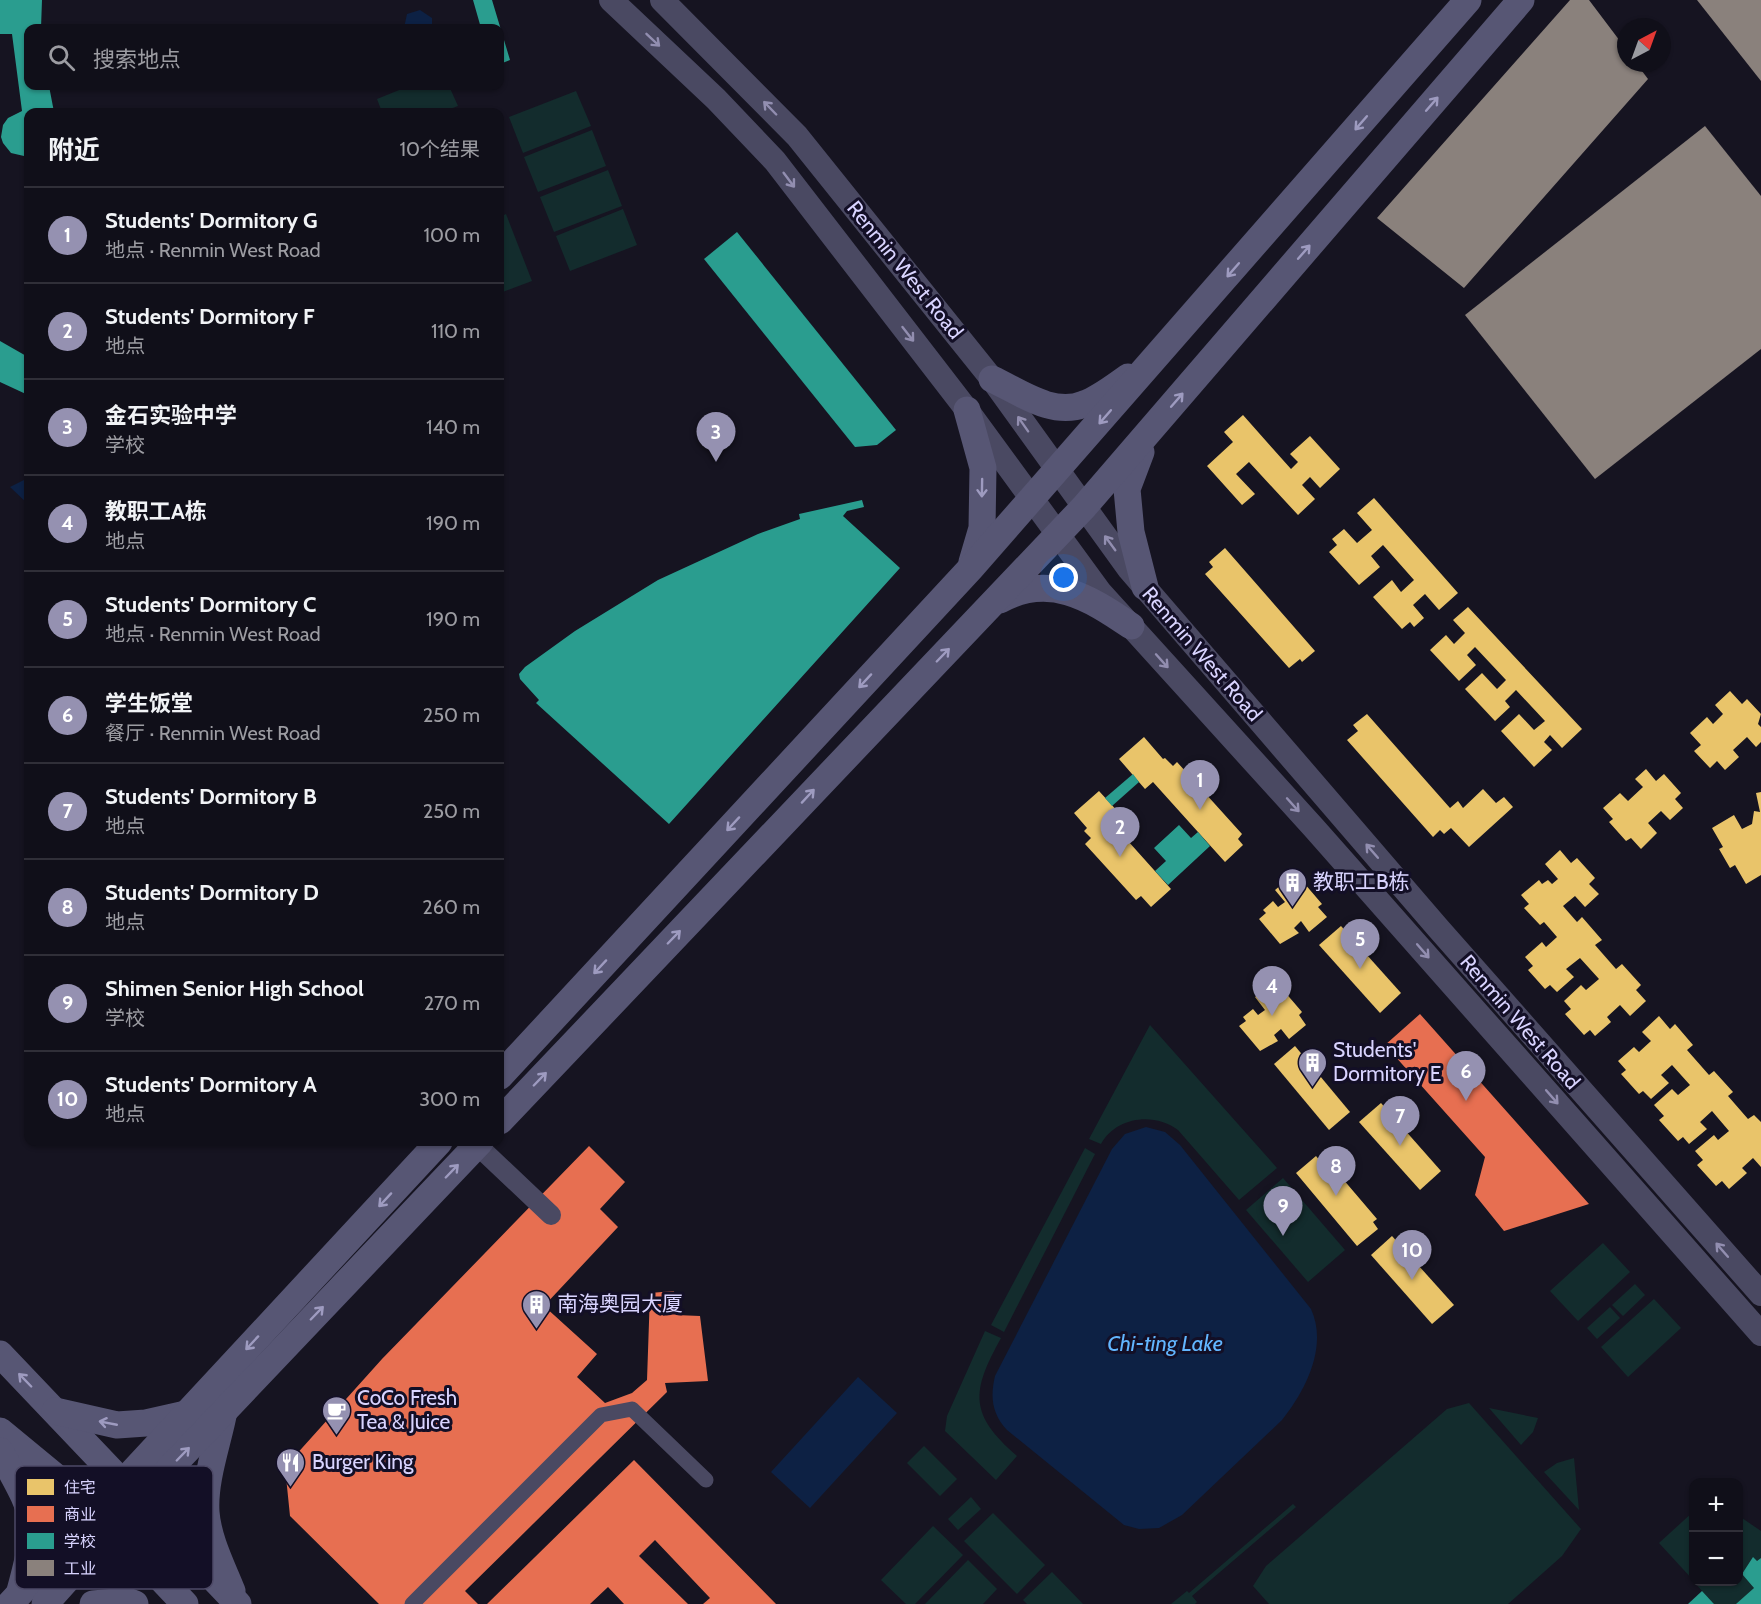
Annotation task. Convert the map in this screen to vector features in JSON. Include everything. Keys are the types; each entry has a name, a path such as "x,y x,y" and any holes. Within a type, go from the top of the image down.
{"main road":[{"path":"504,1072 1058,472 1468,0"},
{"path":"504,1117 1084,507 1521,0"},
{"path":"992,379 1051,406 1068,409 1086,404 1157,358"},
{"path":"967,410 983,468 982,528 970,569"},
{"path":"1145,587 1131,532 1127,489 1148,434"},
{"path":"991,605 1019,590 1056,588 1103,607 1131,626"},
{"path":"149,1466 186,1414 435,1146"},
{"path":"160,1466 225,1410 475,1146"},
{"path":"0,1354 106,1466"},
{"path":"213,1466 225,1410"},
{"path":"55,1411 117,1425 146,1424 186,1414"},
{"path":"0,1431 42,1466"},
{"path":"0,1451 15,1478"},
{"path":"213,1544 237,1604"},
{"path":"213,1579 237,1604"},
{"path":"14,1599 25,1589"},
{"path":"45,1604 56,1589"},
{"path":"171,1589 185,1604"},
{"path":"93,1604 127,1601 135,1604"}],"street":[{"path":"611,0 716,99 776,161 967,410 1100,592 1314,828 1761,1334"},
{"name":"Renmin West Road","path":"663,0 797,136 992,379 1058,472 1145,587 1438,928 1761,1294"},
{"path":"481,1146 551,1215"},
{"path":"412,1604 601,1415 632,1409 706,1480"}],"green space":[{"path":"399,90 451,90 458,106 453,108 380,108 377,99"},
{"path":"576,91 591,126 523,153 509,117"},
{"path":"592,130 606,166 538,192 524,157"},
{"path":"608,170 622,206 554,232 540,197"},
{"path":"623,209 637,245 570,271 556,236"},
{"path":"506,214 532,281 504,292 504,215"},
{"path":"1150,1025 1277,1168 1239,1200 1178,1130 1168,1124 1147,1119 1136,1120 1116,1128 1101,1144 1089,1139"},
{"path":"1085,1148 1095,1154 1004,1332 991,1325"},
{"path":"1283,1178 1345,1250 1308,1282 1246,1210"},
{"path":"1603,1243 1630,1272 1578,1321 1550,1291"},
{"path":"1635,1284 1645,1295 1623,1316 1612,1305"},
{"path":"1654,1299 1681,1328 1628,1377 1601,1347"},
{"path":"1610,1307 1620,1318 1597,1339 1587,1328"},
{"path":"985,1331 1001,1338 984,1373 980,1388 983,1414 1001,1441 1017,1456 996,1480 945,1431 947,1416"},
{"path":"1469,1403 1581,1529 1562,1556 1508,1604 1269,1604 1253,1586 1266,1566 1447,1409"},
{"path":"1489,1408 1538,1418 1533,1432 1521,1445"},
{"path":"924,1446 957,1479 940,1496 907,1463"},
{"path":"1574,1458 1579,1510 1544,1472 1557,1463"},
{"path":"971,1497 981,1509 958,1530 948,1519"},
{"path":"1293,1504 1296,1507 1192,1596 1197,1602 1195,1604 1171,1604 1187,1591 1189,1593"},
{"path":"993,1513 1045,1565 1017,1594 964,1541"},
{"path":"1689,1516 1689,1576 1659,1543"},
{"path":"1743,1519 1761,1531 1761,1558 1757,1561 1753,1558 1743,1573"},
{"path":"933,1526 963,1555 915,1604 906,1604 881,1580"},
{"path":"968,1560 997,1589 983,1604 925,1604"},
{"path":"1052,1572 1083,1604 1027,1604 1023,1600"},
{"path":"1743,1575 1754,1588 1737,1604 1714,1604 1698,1586 1743,1586"}],"water":[{"path":"420,10 432,18 432,24 405,24 407,14"},
{"path":"24,480 24,500 10,487"},
{"name":"Chi-ting Lake","path":"1146,1127 1165,1132 1180,1145 1311,1309 1316,1323 1317,1338 1312,1367 1299,1395 1282,1420 1182,1515 1159,1528 1139,1529 1124,1525 1007,1430 995,1411 993,1391 995,1376 1112,1149 1125,1134"},
{"path":"858,1377 897,1413 810,1508 771,1472"}],"building: 住宅":[{"path":"1243,415 1291,469 1298,462 1290,454 1310,436 1340,469 1320,488 1310,477 1302,485 1315,499 1298,515 1249,462 1236,474 1255,494 1242,505 1207,466 1233,442 1224,432"},
{"path":"1374,498 1458,593 1439,610 1425,594 1413,605 1424,618 1414,627 1410,622 1402,629 1373,597 1392,580 1401,592 1414,580 1383,545 1371,556 1380,567 1359,585 1329,552 1337,545 1332,539 1344,529 1357,543 1372,530 1357,513"},
{"path":"1225,548 1315,651 1302,662 1300,659 1289,668 1205,574 1213,567 1209,562"},
{"path":"1468,607 1582,729 1562,748 1550,735 1544,742 1552,750 1534,767 1501,731 1519,714 1534,730 1545,721 1516,690 1505,701 1510,707 1495,721 1465,689 1482,673 1497,689 1506,680 1475,647 1467,655 1476,665 1459,681 1430,650 1446,635 1454,644 1465,633 1453,620"},
{"path":"1730,691 1742,704 1747,699 1761,714 1758,724 1761,727 1761,742 1756,747 1747,737 1733,750 1739,757 1725,770 1717,761 1710,768 1694,751 1701,745 1690,733 1707,717 1713,724 1723,714 1715,705"},
{"path":"1367,714 1450,808 1458,801 1463,808 1483,789 1496,803 1504,797 1513,807 1469,847 1451,828 1444,834 1440,830 1433,837 1347,740 1358,731 1353,725"},
{"path":"1144,737 1163,759 1165,758 1173,766 1177,762 1242,834 1238,839 1243,845 1225,862 1153,782 1145,789 1119,759"},
{"path":"1646,769 1656,781 1664,774 1681,793 1675,799 1683,808 1670,820 1661,811 1648,823 1657,833 1641,849 1631,838 1626,841 1609,822 1613,819 1603,808 1620,793 1628,801 1643,787 1635,779"},
{"path":"1099,791 1120,814 1111,822 1171,889 1151,907 1141,896 1136,900 1085,844 1091,838 1084,831 1087,828 1074,813"},
{"path":"1761,792 1761,875 1746,884 1735,865 1730,868 1719,849 1723,847 1712,828 1734,815 1742,829 1752,824 1754,811 1760,812 1756,793"},
{"path":"1560,850 1571,863 1577,858 1595,878 1589,884 1599,894 1585,907 1575,896 1563,906 1577,922 1582,917 1602,940 1595,945 1616,969 1622,964 1641,985 1636,990 1646,1001 1630,1016 1620,1005 1607,1017 1611,1022 1595,1036 1590,1030 1584,1035 1565,1014 1571,1009 1564,1001 1581,985 1586,990 1599,979 1580,958 1566,969 1574,977 1557,992 1550,985 1545,989 1528,970 1533,966 1525,957 1542,942 1546,947 1557,937 1544,922 1540,925 1524,908 1529,904 1521,895 1539,880 1542,884 1548,880 1552,884 1558,879 1545,864"},
{"name":"教职工B栋","path":"1293,875 1302,886 1304,883 1322,904 1318,907 1327,917 1309,932 1301,921 1294,928 1299,933 1280,944 1259,919 1266,913 1263,910 1273,901 1278,907 1285,902 1275,890"},
{"path":"1341,926 1401,993 1380,1013 1319,945"},
{"path":"1273,983 1281,993 1284,991 1302,1012 1299,1015 1306,1025 1289,1039 1281,1029 1274,1035 1278,1041 1260,1051 1239,1026 1246,1021 1243,1017 1253,1009 1258,1015 1265,1010 1255,997"},
{"path":"1659,1016 1670,1029 1675,1024 1693,1045 1687,1050 1709,1075 1714,1071 1733,1092 1728,1096 1748,1119 1754,1115 1761,1122 1761,1167 1753,1158 1742,1168 1747,1173 1729,1189 1722,1181 1716,1186 1697,1165 1703,1160 1695,1151 1714,1135 1718,1140 1729,1131 1712,1111 1700,1122 1707,1129 1689,1144 1683,1137 1678,1141 1659,1120 1664,1116 1654,1105 1672,1089 1678,1095 1690,1085 1672,1065 1661,1075 1669,1083 1651,1099 1643,1091 1639,1094 1621,1074 1626,1070 1618,1061 1634,1047 1639,1052 1651,1041 1642,1032"},
{"name":"Students' Dormitory E","path":"1295,1046 1350,1112 1329,1130 1274,1064"},
{"path":"1381,1103 1441,1171 1420,1190 1359,1122"},
{"path":"1316,1156 1321,1162 1325,1158 1377,1219 1373,1222 1378,1229 1357,1246 1296,1173"},
{"path":"1392,1236 1454,1305 1432,1324 1371,1255"}],"building: 商业":[{"path":"1420,1014 1589,1204 1504,1231 1475,1195 1485,1157 1385,1045"},
{"path":"589,1146 625,1182 600,1209 618,1227 544,1306 597,1354 577,1377 605,1403 632,1393 647,1380 650,1293 674,1291 676,1315 700,1316 708,1381 665,1383 667,1392 465,1591 478,1604 379,1604 290,1516 285,1467 382,1359"},
{"path":"634,1460 776,1604 703,1604 710,1598 655,1540 639,1556 688,1604 624,1604 608,1587 590,1604 487,1604"}],"building: 学校":[{"path":"0,0 42,0 41,24 24,24 24,90 50,90 53,108 24,108 24,156 11,153 1,137 3,125 8,118 22,111 12,34 0,34"},
{"path":"473,0 492,0 499,24 480,24"},
{"path":"504,40 510,60 504,62"},
{"path":"737,232 896,430 877,445 855,447 704,259"},
{"path":"0,341 24,355 24,393 0,382"},
{"path":"862,500 864,507 847,511 843,516 900,568 669,824 536,703 539,700 520,679 519,674 525,667 575,631 658,580 758,534 800,519 799,514"},
{"path":"1133,774 1139,782 1112,806 1105,798"},
{"path":"1179,825 1191,838 1198,832 1210,846 1168,885 1155,871 1166,861 1154,848"},
{"path":"1753,1557 1757,1561 1761,1558 1761,1604 1736,1604 1754,1588 1743,1572"},
{"path":"1702,1591 1714,1604 1688,1604"}],"building: 工业":[{"path":"1570,0 1589,0 1617,37 1617,72 1643,72 1648,79 1464,288 1377,218"},
{"path":"1697,0 1761,0 1761,81"},
{"path":"1705,126 1761,196 1761,349 1595,479 1465,315"}],"place":[{"name":"金石实验中学","path":"716,462"},
{"name":"Students' Dormitory G","path":"1200,810"},
{"name":"Students' Dormitory F","path":"1120,857"},
{"name":"教职工B栋","path":"1292,908"},
{"name":"Students' Dormitory C","path":"1360,969"},
{"name":"教职工A栋","path":"1272,1016"},
{"name":"Students' Dormitory E","path":"1312,1088"},
{"name":"学生饭堂","path":"1466,1101"},
{"name":"Students' Dormitory B","path":"1400,1146"},
{"name":"Students' Dormitory D","path":"1336,1196"},
{"name":"Shimen Senior High School","path":"1283,1236"},
{"name":"Students' Dormitory A","path":"1412,1280"},
{"name":"南海奥园大厦","path":"536,1330"},
{"name":"CoCo Fresh Tea & Juice","path":"336,1436"},
{"name":"Burger King","path":"291,1488"}]}
